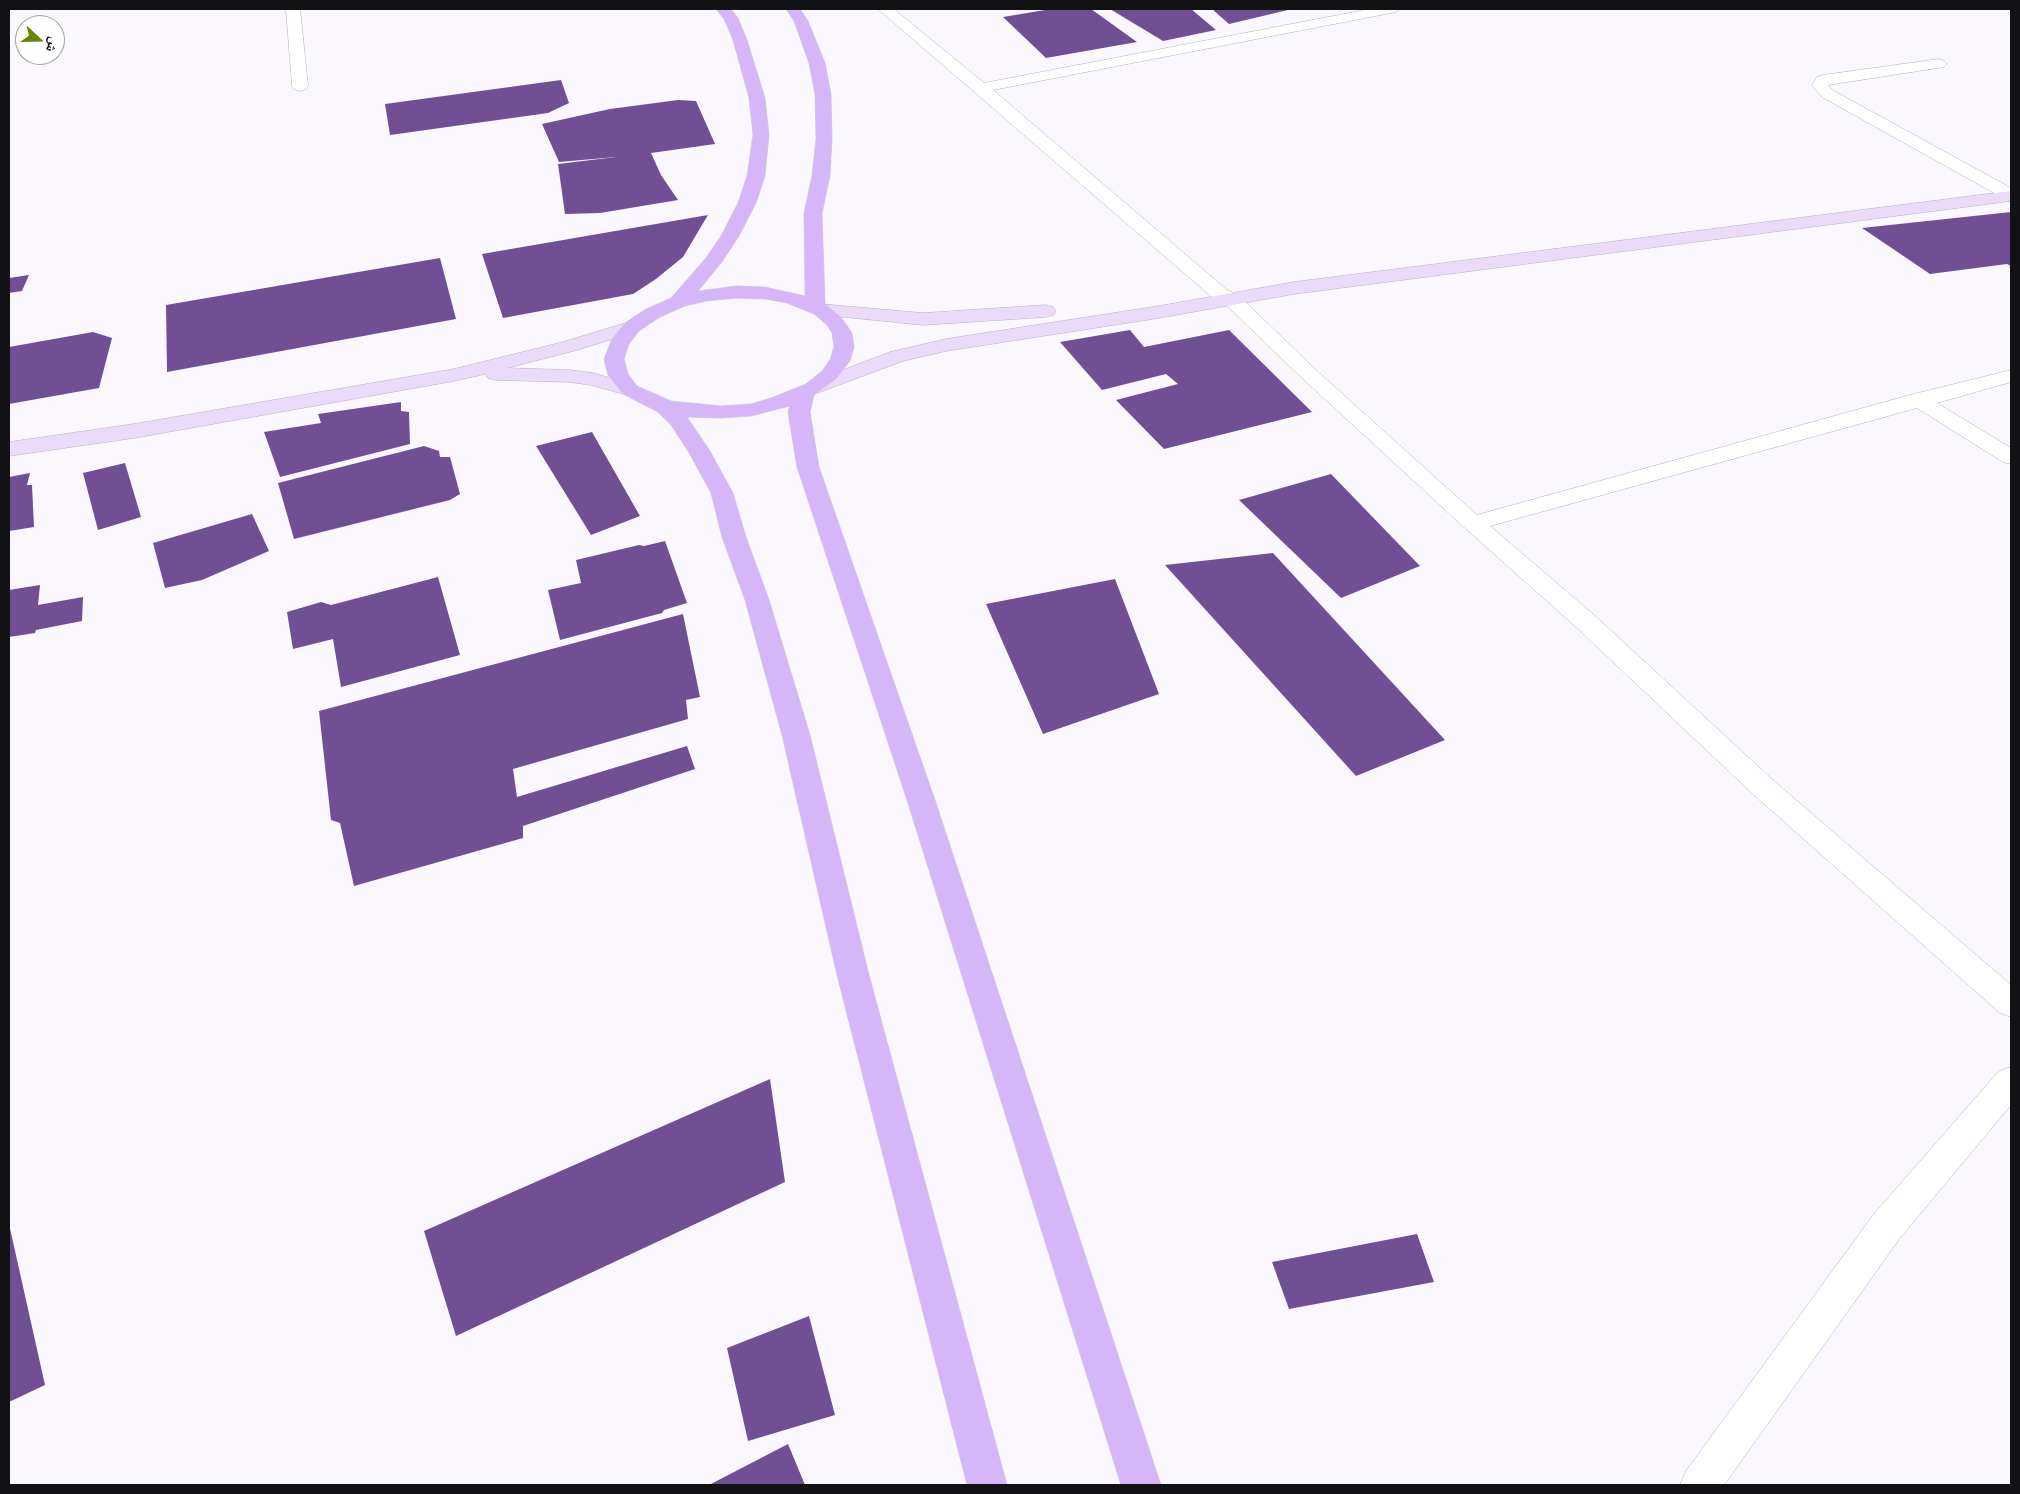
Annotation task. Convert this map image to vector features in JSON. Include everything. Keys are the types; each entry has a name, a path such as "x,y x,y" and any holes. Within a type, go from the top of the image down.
{"main road":[{"path":"678,302 713,262 730,236 747,203 756,176 761,135 757,98 740,40 731,18 723,9"},
{"path":"793,9 801,21 817,63 823,94 824,138 821,176 813,213 818,308"},
{"path":"765,293 792,298 818,308 834,321 842,333 844,347 840,361 829,375 808,390 779,403 751,410 693,412 666,407 630,390 618,375 614,359 619,343 632,327 652,313 678,302 706,295 765,293"},
{"path":"808,390 799,412 808,467 921,800 1141,1485"},
{"path":"666,407 679,421 722,494 734,537 757,600 796,735 853,975 987,1485"}],"street":[{"path":"293,9 300,86"},
{"path":"885,9 1226,296 1309,374 1585,621 1764,788 2011,1004"},
{"path":"981,88 1391,9"},
{"path":"1939,64 1823,80 1820,85 1828,94 2011,196"},
{"path":"818,308 923,319 1018,314 1226,296 2011,196"},
{"path":"808,390 897,356 946,345 1226,296"},
{"path":"9,449 134,431 454,376 570,346 632,327"},
{"path":"454,376 519,374 569,376 592,379 630,390"},
{"path":"1473,522 2011,376"},
{"path":"1918,400 2011,457"},
{"path":"1700,1485 1887,1226 2011,1081"}],"building":[{"path":"1051,9 1091,9 1137,42 1046,58 1003,17"},
{"path":"1110,9 1191,9 1216,30 1163,41"},
{"path":"1212,9 1285,9 1288,10 1229,24"},
{"path":"561,80 569,103 548,113 390,135 385,104"},
{"path":"678,100 696,101 715,144 651,153 661,175 678,200 600,213 565,214 558,164 616,157 559,162 542,124 610,109"},
{"path":"2011,212 2011,266 2007,264 1930,274 1862,228"},
{"path":"708,215 683,257 656,279 633,294 503,318 482,254"},
{"path":"440,258 456,319 167,372 166,305"},
{"path":"29,275 22,291 9,293 9,278"},
{"path":"1130,330 1144,347 1229,330 1312,412 1164,449 1116,400 1178,384 1166,374 1102,390 1060,342"},
{"path":"93,332 112,338 99,388 9,404 9,347"},
{"path":"401,402 401,411 409,412 410,444 280,477 264,432 321,423 318,414"},
{"path":"592,432 640,516 591,535 536,446"},
{"path":"424,446 439,451 440,457 450,457 460,494 450,500 294,539 278,483"},
{"path":"125,463 141,517 98,530 83,473"},
{"path":"30,473 27,485 32,485 34,527 9,531 9,477"},
{"path":"1331,474 1420,566 1341,598 1239,500"},
{"path":"252,514 269,551 202,580 165,588 153,543"},
{"path":"665,541 687,603 664,610 662,613 560,640 548,590 581,583 576,560 639,545 644,546"},
{"path":"1273,553 1445,740 1356,776 1165,565"},
{"path":"438,577 460,655 341,687 333,639 293,649 287,612 321,602 331,605"},
{"path":"1115,579 1159,694 1043,734 986,604"},
{"path":"40,585 38,605 83,597 82,621 36,630 35,633 9,637 9,590"},
{"path":"683,614 700,697 686,700 688,719 513,769 517,797 687,746 695,769 523,826 523,838 354,886 340,823 331,820 319,711"},
{"path":"770,1079 785,1182 456,1336 424,1231"},
{"path":"9,1224 45,1385 9,1402"},
{"path":"1417,1234 1434,1282 1289,1309 1272,1262"},
{"path":"809,1316 835,1415 748,1441 727,1348"},
{"path":"788,1444 805,1485 709,1485"}]}
